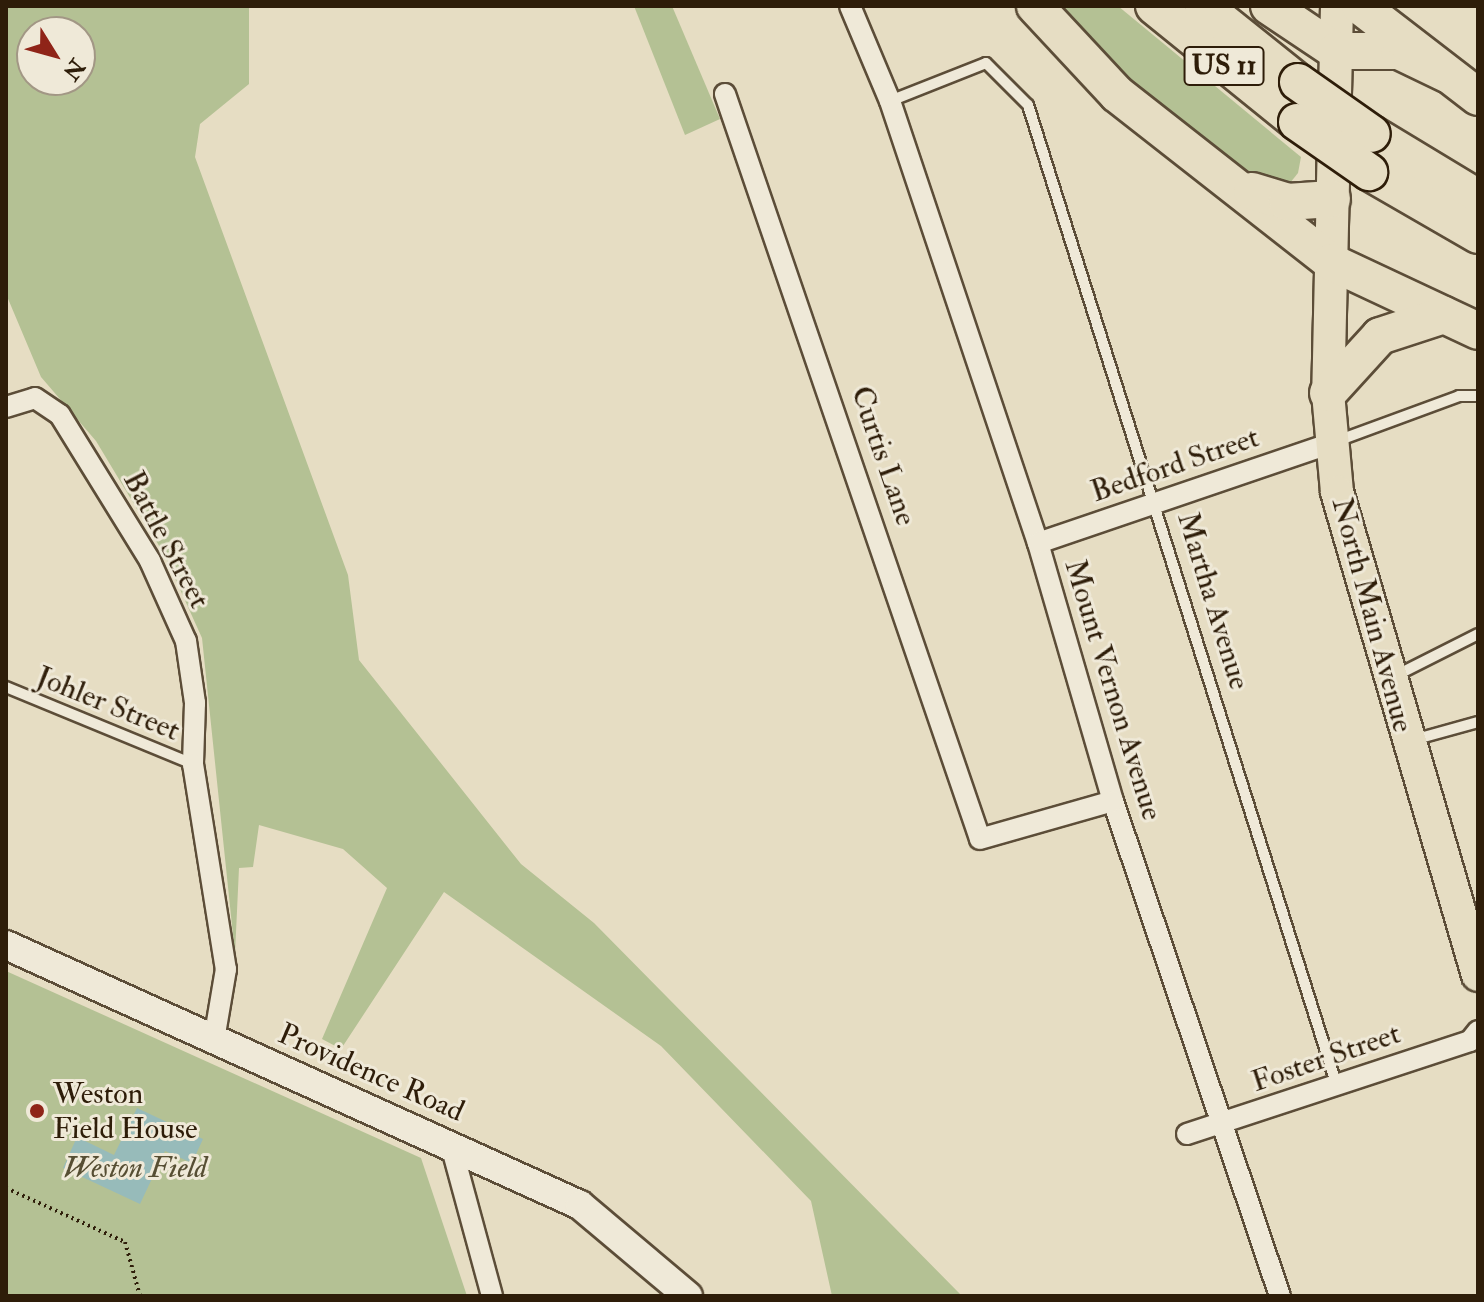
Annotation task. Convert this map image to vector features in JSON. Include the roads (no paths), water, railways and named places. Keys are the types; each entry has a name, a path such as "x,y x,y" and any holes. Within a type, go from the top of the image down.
{"highway":[{"path":"1035,6 1117,94 1331,262 1478,331"},
{"name":"US 11","path":"1154,6 1297,122 1369,172 1478,235"},
{"name":"US 11","path":"1203,6 1298,82 1372,134 1478,198"},
{"path":"1269,6 1336,51 1399,51 1447,74"},
{"path":"1360,6 1478,97"},
{"path":"1232,182 1272,199 1332,199"},
{"path":"1328,393 1380,336 1444,315"}],"main road":[{"name":"North Main Avenue","path":"1337,6 1328,393 1331,443 1346,537 1478,975"},
{"name":"Providence Road","path":"6,945 580,1205 688,1296"}],"street":[{"name":"Mount Vernon Avenue","path":"850,6 890,101 1038,543 1113,801 1280,1296"},
{"name":"Curtis Lane","path":"725,94 980,839 1113,801"},
{"name":"Battle Street","path":"6,407 35,398 60,415 150,561 186,641 195,703 193,764"},
{"name":"Bedford Street","path":"1038,543 1331,443"},
{"path":"193,764 226,969 214,1040"},
{"name":"Foster Street","path":"1187,1134 1470,1041 1478,1031"},
{"path":"451,1145 492,1296"}],"lane":[{"name":"Martha Avenue","path":"890,101 986,63 1028,105 1158,502 1337,1086"},
{"path":"1331,443 1459,396 1478,396"},
{"path":"1388,681 1478,634"},
{"name":"Johler Street","path":"6,687 193,764"},
{"path":"1407,741 1478,722"}],"water":[{"path":"137,1108 203,1139 192,1163 165,1151 140,1204 63,1168 77,1137 114,1155"}],"place":[{"name":"Weston Field House","path":"37,1111"}],"park label":[{"name":"Weston Field","path":"135,1168"}]}
